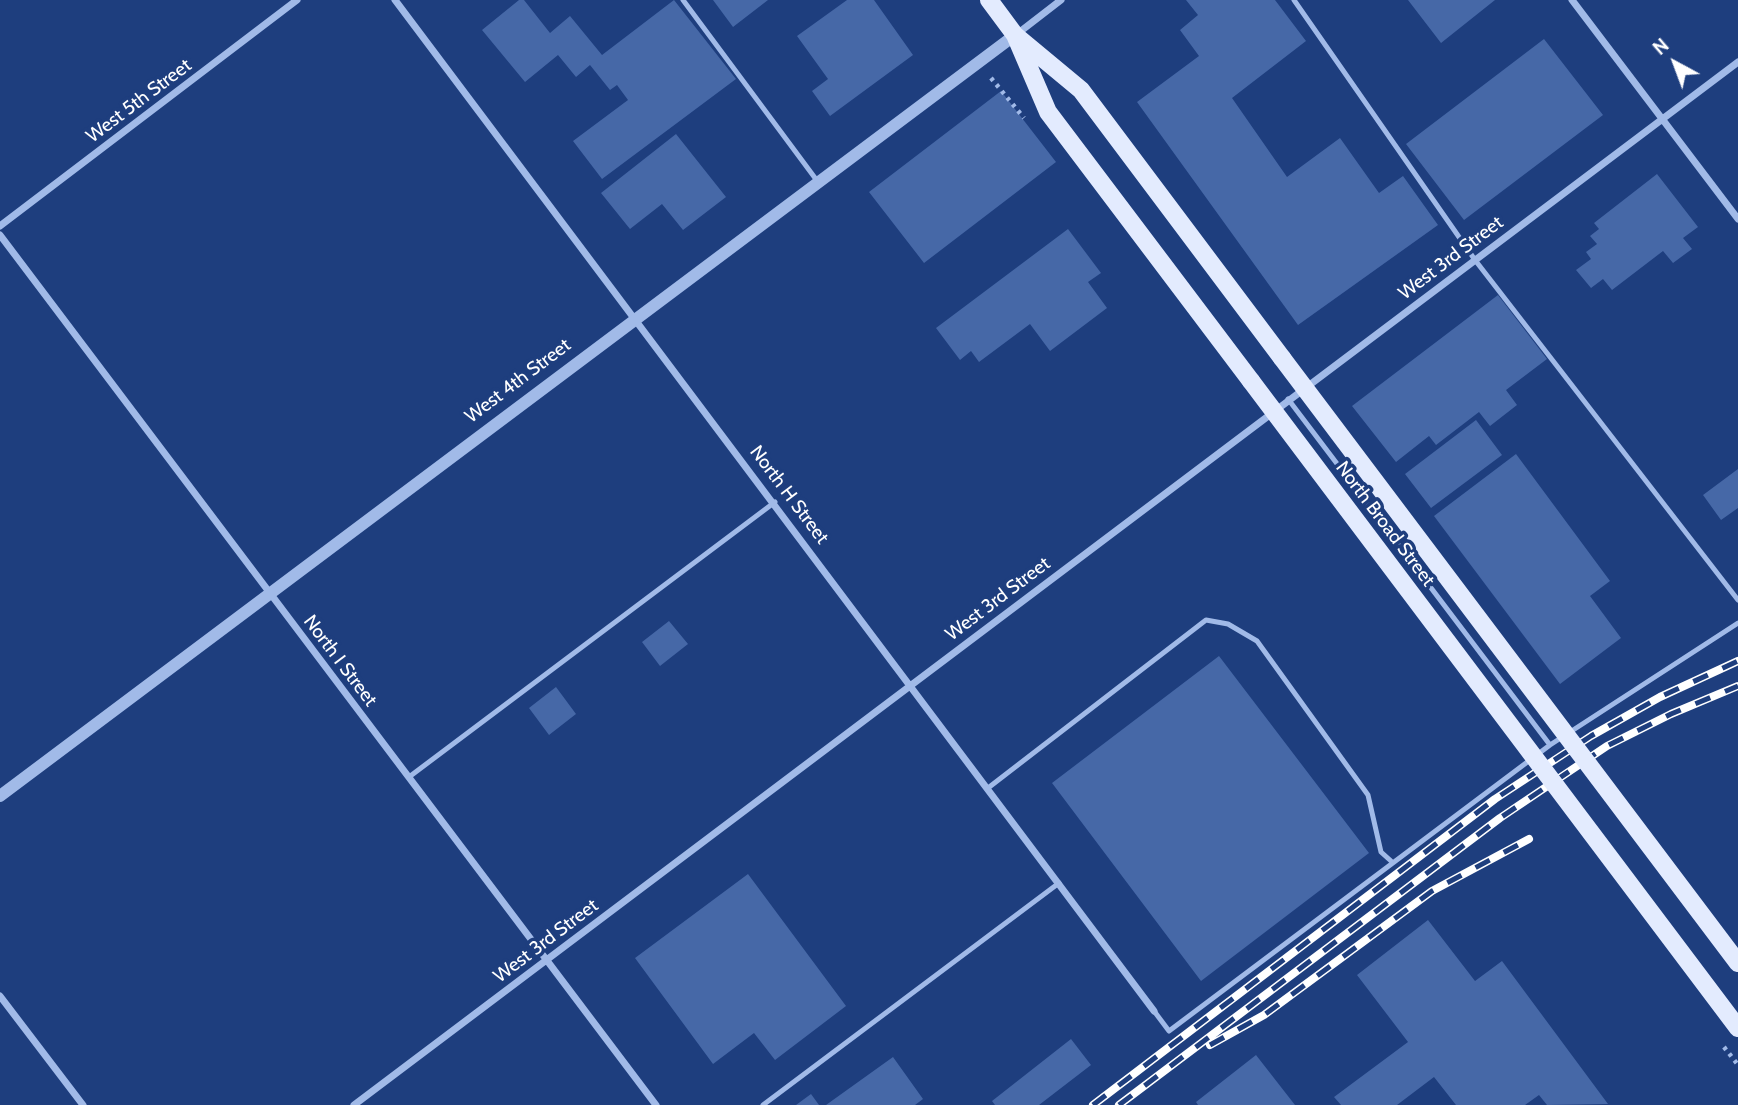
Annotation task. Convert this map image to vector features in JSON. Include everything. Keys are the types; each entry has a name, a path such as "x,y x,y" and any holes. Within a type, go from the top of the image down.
{"main road":[{"name":"North Broad Street","path":"989,0 1015,35 1048,112 1738,1028"},
{"name":"North Broad Street","path":"1015,35 1081,90 1738,963"}],"street":[{"name":"West 5th Street","path":"0,226 296,0"},
{"name":"North H Street","path":"395,0 775,502 1154,1011"},
{"name":"West 4th Street","path":"0,796 1061,0"},
{"path":"1572,0 1738,219"},
{"name":"West 3rd Street","path":"354,1105 1738,62"},
{"name":"North I Street","path":"0,235 656,1105"},
{"path":"0,996 83,1105"}],"lane":[{"path":"683,0 818,182"},
{"path":"1294,0 1475,260 1738,600"},
{"path":"1288,399 1550,744"},
{"path":"409,777 775,502"},
{"path":"988,788 1206,620 1228,624 1257,641 1368,795 1381,852 1391,861"},
{"path":"1154,1011 1168,1031 1550,744 1738,622"},
{"path":"764,1105 1059,883"}],"building":[{"path":"519,0 524,0 550,33 570,16 602,55 674,0 736,79 602,179 573,141 628,100 617,85 610,90 590,65 576,77 558,55 525,82 482,30"},
{"path":"713,0 768,0 733,27"},
{"path":"847,0 874,0 913,55 830,116 812,91 828,79 797,36"},
{"path":"1186,0 1275,0 1306,41 1232,98 1287,177 1340,138 1379,193 1403,176 1438,225 1298,325 1137,102 1199,56 1180,30 1198,15"},
{"path":"1408,0 1495,0 1441,43"},
{"path":"1544,39 1603,115 1464,220 1406,144"},
{"path":"1001,91 1056,162 924,263 869,192"},
{"path":"676,134 726,197 683,230 662,204 630,229 601,193"},
{"path":"1657,174 1698,227 1683,238 1692,249 1673,263 1663,251 1612,290 1603,279 1591,288 1576,270 1591,259 1586,252 1597,244 1590,236 1599,229 1594,223"},
{"path":"1068,229 1101,273 1088,282 1107,308 1050,351 1030,324 979,362 971,351 960,360 936,328"},
{"path":"1498,295 1547,359 1506,390 1517,405 1490,426 1479,412 1436,445 1429,436 1396,462 1352,406"},
{"path":"1476,420 1502,455 1431,508 1405,474"},
{"path":"1516,454 1610,581 1590,596 1621,638 1560,684 1434,516"},
{"path":"1738,469 1738,508 1721,520 1703,495"},
{"path":"669,621 688,644 660,666 642,642"},
{"path":"1219,656 1369,853 1201,981 1052,783"},
{"path":"556,687 576,714 549,735 529,708"},
{"path":"748,874 846,1006 775,1060 754,1033 713,1064 635,958"},
{"path":"1428,920 1475,981 1502,961 1608,1104 1547,1105 1539,1095 1525,1105 1456,1105 1434,1077 1397,1105 1341,1105 1334,1097 1408,1042 1357,975"},
{"path":"1071,1039 1091,1065 1039,1105 995,1105 992,1101"},
{"path":"1256,1055 1295,1105 1198,1105 1196,1102"},
{"path":"893,1057 923,1099 915,1105 826,1105"},
{"path":"811,1094 819,1105 796,1105"}],"railway":[{"path":"1093,1105 1495,799 1591,736 1660,697 1738,661"},
{"path":"1119,1105 1500,818 1607,746 1671,714 1738,686"},
{"path":"1210,1045 1264,1015 1432,891 1529,839"}]}
